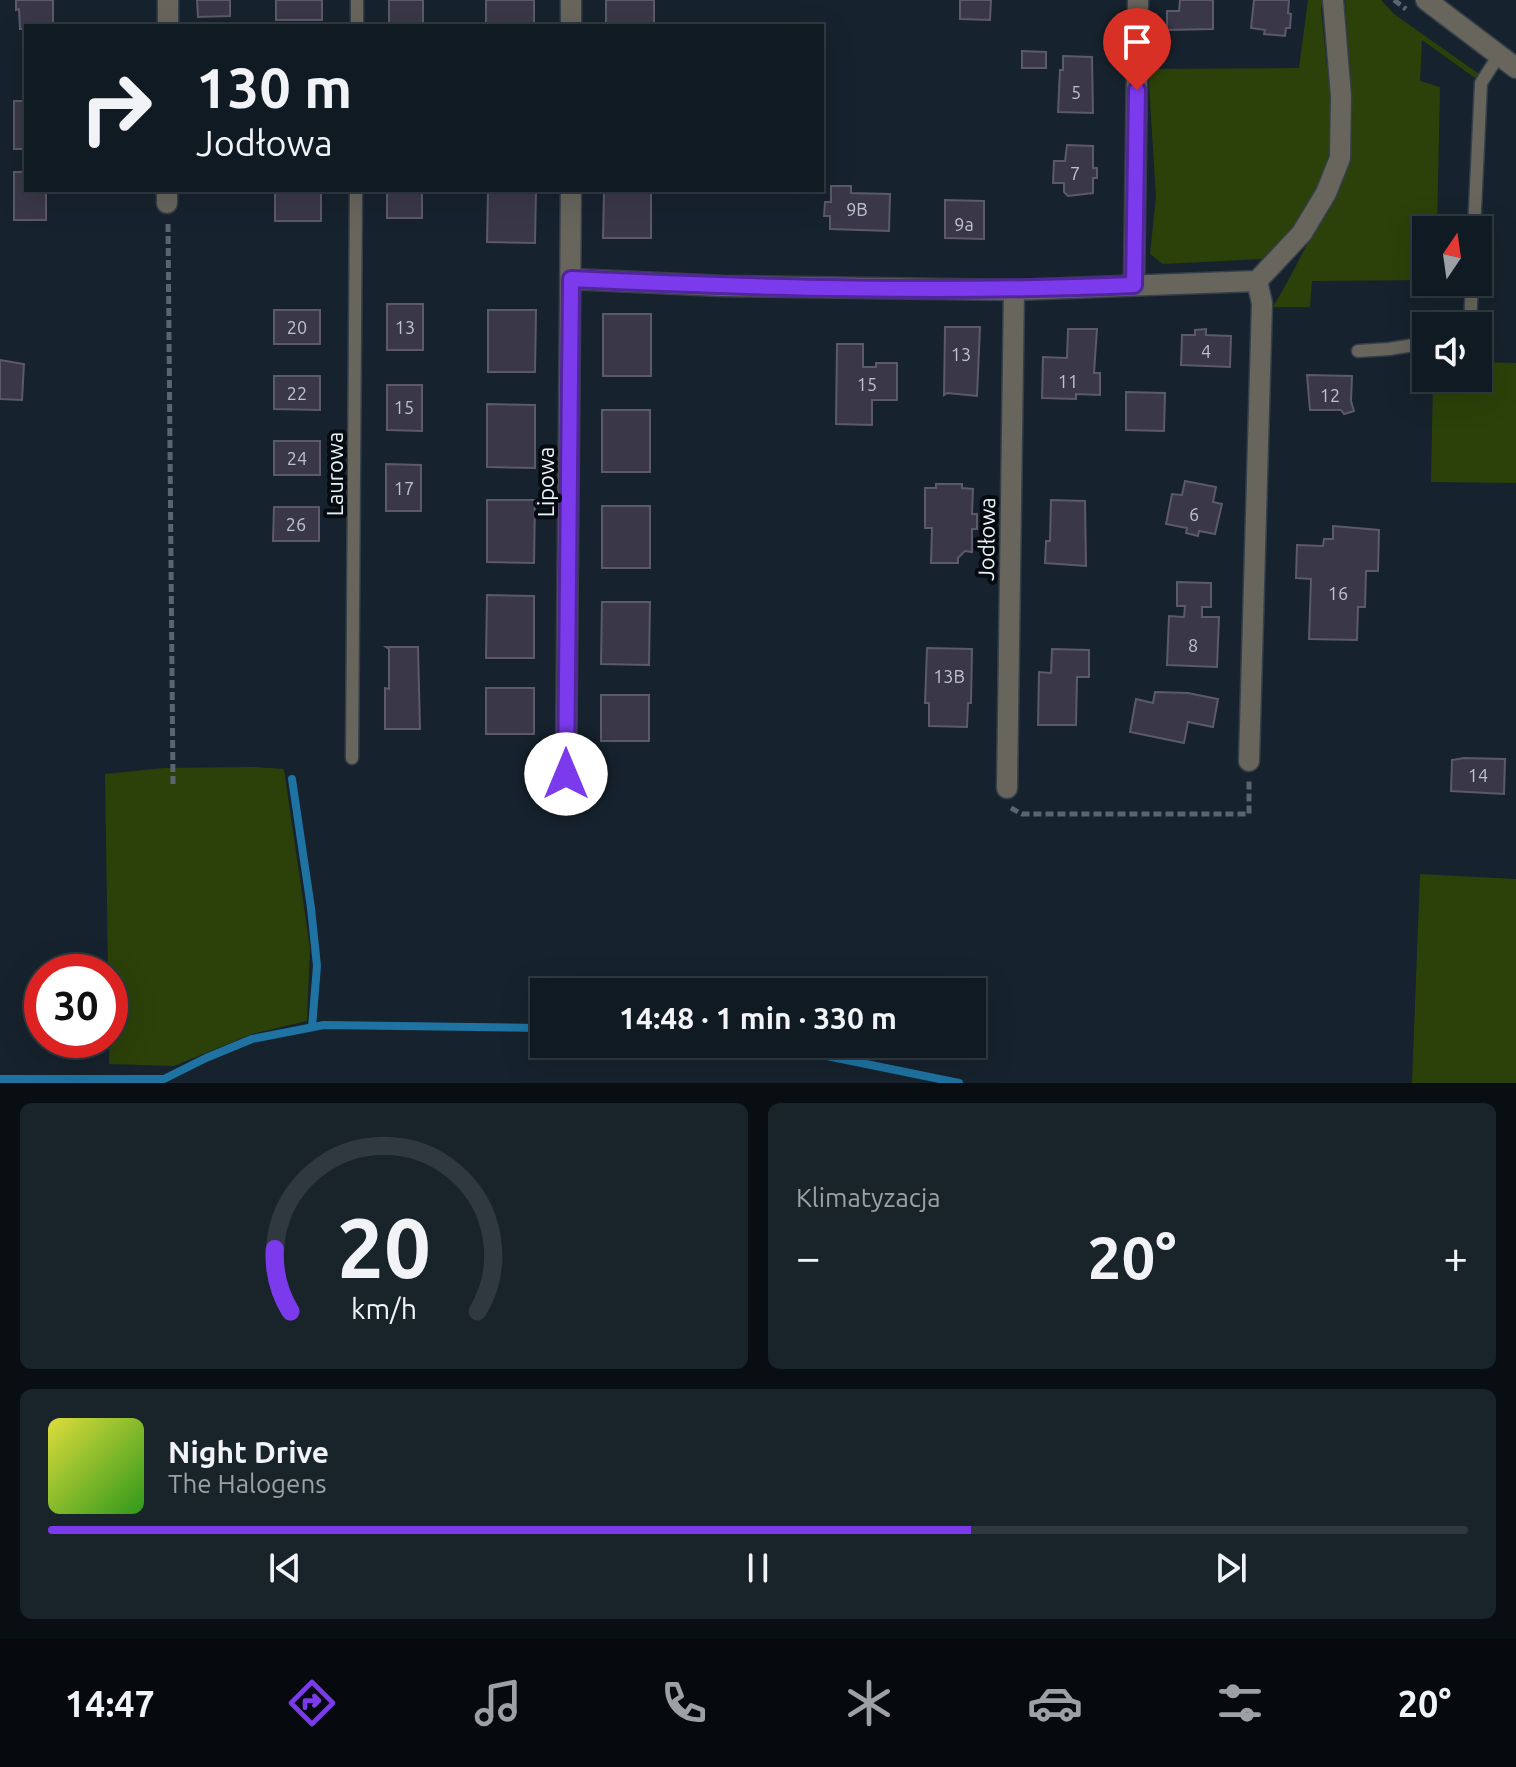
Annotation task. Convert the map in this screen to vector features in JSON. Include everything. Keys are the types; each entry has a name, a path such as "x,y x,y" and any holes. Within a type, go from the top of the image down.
{"street":[{"path":"168,0 168,24"},
{"path":"571,0 571,24"},
{"path":"1134,285 1138,0"},
{"path":"571,279 723,286 1014,290 1257,281 1302,233 1326,193 1340,158 1341,96 1333,0"},
{"path":"1426,0 1508,62"},
{"name":"Lipowa","path":"566,774 571,192"},
{"path":"1249,761 1262,303 1257,281"},
{"name":"Jodłowa","path":"1007,788 1014,290"}],"lane":[{"path":"357,0 357,24"},
{"path":"1475,216 1481,83 1508,62"},
{"name":"Laurowa","path":"352,758 356,192"},
{"path":"1358,351 1412,345"}],"path":[{"path":"167,196 173,784"},
{"path":"1007,788 1009,807 1022,814 1249,814 1249,761"}],"green space":[{"path":"1308,0 1323,0 1321,8 1327,68 1334,105 1332,138 1324,178 1292,234 1262,259 1163,264 1150,254 1156,197 1148,69 1299,68"},
{"path":"1345,0 1381,0 1394,14 1479,74 1475,78 1422,40 1420,81 1440,87 1437,216 1412,216 1412,280 1312,281 1310,307 1273,307 1345,171 1351,143 1352,103"},
{"path":"1492,362 1516,363 1516,483 1431,482 1433,392 1492,392"},
{"path":"164,768 284,769 310,948 307,1021 252,1034 174,1066 109,1064 109,1058 128,1058 128,954 108,954 105,774"},
{"path":"1420,874 1516,879 1516,1083 1412,1083"}],"building":[{"path":"16,0 53,0 53,24 24,24 24,29 20,29 19,9 16,10"},
{"path":"197,0 230,0 230,16 198,17"},
{"path":"276,0 322,0 322,20 276,20"},
{"path":"389,0 423,0 423,24 389,24"},
{"path":"486,0 534,0 534,24 486,24"},
{"path":"606,0 654,0 654,24 606,24"},
{"path":"960,0 991,0 990,20 960,19"},
{"path":"1180,0 1213,0 1213,29 1167,30 1167,11 1179,11"},
{"path":"1254,0 1289,0 1290,28 1286,28 1285,36 1264,34 1265,30 1251,28"},
{"path":"1022,51 1046,52 1046,68 1022,68"},
{"path":"1063,56 1092,57 1093,113 1058,112"},
{"path":"14,101 24,101 24,149 14,149"},
{"path":"1067,145 1093,146 1093,168 1097,168 1097,178 1093,178 1093,193 1068,196 1064,192 1064,183 1053,183 1054,161 1065,161"},
{"path":"14,172 24,172 24,192 46,192 46,220 14,220"},
{"path":"831,186 851,186 851,193 890,194 889,231 830,229 830,216 824,216 825,202 831,202"},
{"path":"275,192 321,192 321,221 275,221"},
{"path":"387,192 422,192 422,218 387,218"},
{"path":"488,192 536,192 535,243 487,242"},
{"path":"604,192 651,192 651,238 603,238"},
{"path":"945,200 984,201 984,239 945,238"},
{"path":"387,304 423,304 423,350 387,350"},
{"path":"274,310 320,310 320,344 274,344"},
{"path":"488,310 536,310 535,372 488,372"},
{"path":"603,314 651,314 651,376 603,376"},
{"path":"945,327 980,327 977,396 944,395"},
{"path":"1068,329 1097,329 1094,373 1100,373 1100,395 1076,394 1076,399 1042,398 1043,357 1067,358"},
{"path":"1206,329 1206,335 1231,336 1230,367 1181,365 1182,335 1195,335 1195,330"},
{"path":"837,344 863,344 863,367 876,367 876,363 897,363 897,400 872,400 872,425 836,424"},
{"path":"0,360 24,364 22,400 0,399"},
{"path":"1307,375 1352,376 1351,401 1354,411 1344,414 1341,410 1310,410"},
{"path":"274,376 320,376 320,410 274,409"},
{"path":"387,385 422,385 422,431 387,430"},
{"path":"1126,392 1165,393 1164,431 1126,430"},
{"path":"487,404 535,405 535,468 487,467"},
{"path":"602,410 650,410 650,472 602,472"},
{"path":"274,441 320,441 320,475 274,475"},
{"path":"386,464 421,465 421,511 386,511"},
{"path":"1185,481 1216,487 1213,502 1222,504 1215,534 1199,531 1198,536 1186,533 1187,528 1166,524 1172,494 1182,495"},
{"path":"936,484 962,484 962,488 973,489 972,514 977,514 977,529 972,529 972,552 965,551 958,558 958,563 931,563 932,528 925,528 925,488 936,488"},
{"path":"487,500 535,500 534,563 487,562"},
{"path":"1051,500 1085,501 1086,566 1045,563 1046,541 1050,541"},
{"path":"602,506 650,506 650,568 602,568"},
{"path":"274,507 319,507 319,541 273,541"},
{"path":"1333,526 1379,530 1378,571 1366,571 1365,607 1358,607 1357,640 1309,639 1311,579 1296,578 1297,545 1323,546 1324,539 1333,539"},
{"path":"1177,582 1211,583 1211,607 1202,607 1202,617 1219,617 1217,667 1167,665 1169,616 1184,617 1185,606 1177,606"},
{"path":"487,595 534,596 534,658 486,658"},
{"path":"602,602 650,602 649,665 601,664"},
{"path":"386,647 418,647 420,729 385,729 385,688 389,689 389,649"},
{"path":"927,648 972,649 971,703 968,703 967,727 929,726 929,703 925,703"},
{"path":"1052,649 1089,650 1089,677 1077,677 1076,725 1038,725 1039,672 1051,673"},
{"path":"486,688 534,688 534,734 486,734"},
{"path":"1155,692 1188,693 1218,699 1213,727 1188,722 1184,743 1130,732 1136,699 1153,703"},
{"path":"601,695 649,695 649,741 601,741"},
{"path":"1505,759 1504,794 1451,791 1452,760"}],"waterway":[{"path":"292,779 317,966 312,1027"},
{"path":"0,1079 164,1079 252,1039 324,1025 530,1028"},
{"path":"837,1058 959,1083"}],"route":[{"path":"566,774 571,279 723,286 1014,290 1134,285 1137,90"}]}
